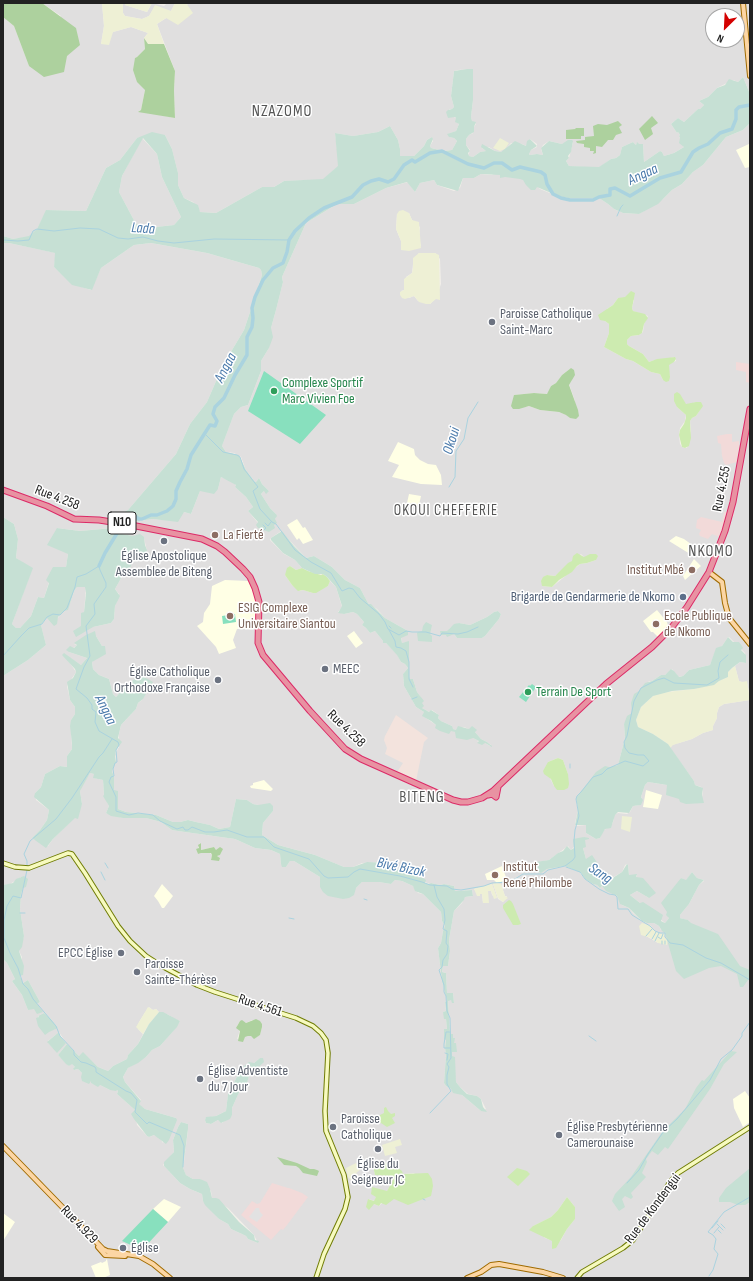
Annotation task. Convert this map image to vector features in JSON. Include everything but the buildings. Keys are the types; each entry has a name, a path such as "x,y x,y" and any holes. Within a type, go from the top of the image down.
{"highway":[{"name":"Rue 4.255","path":"710,572 725,531 733,502 750,409"},
{"name":"Rue 4.258","path":"3,490 47,506 74,519 112,521 197,538 214,544 232,558 253,583 258,597 258,643 264,657 345,749 361,759 453,800 461,802 478,800 488,795 606,684 648,651 663,637 687,607 710,572"}],"main road":[{"path":"744,3 750,76"},
{"path":"710,572 722,582 729,618 750,644"},
{"name":"Rue 4.561","path":"3,863 15,867 29,868 68,853 72,854 86,873 111,916 138,950 152,960 197,985 296,1018 316,1027 321,1033 326,1040 328,1053 325,1111 326,1131 344,1175 348,1197 346,1209 324,1254 316,1278"},
{"name":"Rue de Kondengui","path":"577,1278 582,1272 623,1248 633,1240 670,1182 678,1173 750,1127"},
{"path":"3,1148 106,1254 137,1258 152,1266 167,1278"},
{"name":"Rue 4.929","path":"106,1254 139,1256 153,1264 170,1278"},
{"path":"467,1278 481,1272 491,1265 499,1264 543,1272 564,1278"},
{"path":"476,1278 481,1272"}],"shaded area":[{"path":"42,3 102,3 104,26 101,44 113,32 131,27 148,33 144,38 145,49 135,58 145,90 141,110 139,111 175,118 175,71 157,24 188,4 186,3 750,3 750,94 743,77 738,82 733,80 717,88 708,97 699,101 704,105 699,110 698,109 684,122 678,118 671,124 680,135 679,136 684,147 674,153 664,156 660,151 644,162 643,144 639,145 637,143 636,145 633,142 622,147 620,155 611,159 599,168 569,166 566,161 569,158 573,142 562,144 549,141 543,145 541,149 543,155 530,155 529,153 537,147 537,144 530,139 526,146 511,143 504,151 501,152 495,151 489,147 482,148 487,151 480,152 473,157 468,156 470,150 466,145 466,139 473,133 476,124 472,121 471,117 473,100 473,69 458,70 454,71 451,96 454,107 449,109 456,118 456,122 459,124 456,131 448,134 457,141 452,150 444,151 431,148 430,146 433,141 432,137 427,140 424,146 414,156 400,156 398,140 390,126 378,132 353,136 335,133 339,166 323,180 284,181 274,187 262,187 216,213 200,212 193,202 184,198 178,185 178,173 172,149 165,135 137,138 120,160 106,168 86,211 47,210 37,229 29,237 13,239 3,236 3,17 14,26 29,66 61,16"},
{"path":"102,3 123,3 123,13 125,16 142,19 149,16 155,5 171,11 175,3 186,3 193,13 178,25 166,18 157,24 164,44 148,44 144,38 148,33 131,27 113,32 109,45 101,44 104,26"},
{"path":"123,3 147,12 152,3 164,6 167,3 175,3 171,11 153,10 149,16 142,19 125,16 123,13"},
{"path":"126,3 152,3 147,12 125,5"},
{"path":"473,69 473,100 471,117 472,121 476,122 474,132 466,139 466,145 470,151 468,153 469,156 473,157 480,152 486,151 481,147 482,144 495,151 501,152 515,141 526,146 527,141 530,139 537,146 531,150 529,154 543,155 541,148 549,141 562,144 568,140 572,140 571,152 566,161 569,166 599,167 611,159 616,158 620,155 622,147 633,142 636,145 637,142 639,144 643,144 644,162 660,151 664,156 674,153 684,147 679,143 680,135 671,124 678,118 684,122 704,105 699,101 708,97 717,88 725,85 729,79 738,82 743,77 750,94 750,123 743,130 726,137 703,165 693,172 682,184 672,190 658,204 639,214 623,213 614,209 599,198 568,198 558,196 537,187 535,190 531,190 523,180 520,179 505,177 500,178 500,175 481,174 474,178 463,178 458,191 437,185 434,180 420,183 415,192 407,182 386,188 354,204 337,204 306,223 282,277 283,282 271,328 273,337 269,348 261,361 261,371 248,405 241,407 234,414 222,446 226,452 239,455 246,470 255,482 259,478 262,484 269,491 266,494 264,491 261,494 277,516 275,519 277,523 274,525 275,528 269,532 258,528 256,525 258,522 248,511 253,507 246,497 235,487 236,485 221,477 218,489 214,494 200,491 191,514 184,512 178,522 153,519 130,522 115,520 118,515 128,510 176,454 190,424 207,402 223,365 244,330 262,275 261,270 259,268 207,253 151,243 134,245 101,268 92,290 72,285 54,267 55,253 3,243 3,236 13,239 29,236 37,229 46,210 86,211 106,168 120,160 137,138 152,132 165,135 172,149 178,173 178,185 184,198 198,205 200,212 216,213 262,187 274,187 284,181 323,179 338,166 335,133 353,136 378,132 390,126 398,140 400,156 414,156 424,146 427,140 432,137 431,148 444,151 452,150 457,141 454,138 449,137 447,134 456,131 459,124 455,122 455,117 448,118 446,112 454,107 451,96 454,71","holes":["143,138 157,154 162,177 181,217 174,225 156,227 136,224 119,192 122,176"]},
{"path":"750,123 750,697 747,682 739,681 735,666 740,662 746,663 745,653 729,637 722,646 716,650 710,665 689,670 683,676 678,677 672,669 665,675 661,675 652,681 649,681 632,713 624,724 625,738 618,765 609,767 576,801 578,810 575,823 576,826 586,825 586,833 596,839 600,838 603,831 613,823 614,815 618,813 627,814 633,806 640,805 645,785 648,782 667,785 695,803 701,803 703,791 701,787 695,785 694,781 670,748 672,745 692,739 713,730 719,707 724,704 750,700 750,1278 3,1278 3,959 7,963 15,979 12,981 22,995 28,1010 40,1002 28,980 23,983 21,979 22,957 19,951 24,936 20,909 23,887 21,877 10,884 3,885 3,676 28,660 46,645 41,625 47,618 57,619 70,603 77,587 86,587 81,626 93,627 111,623 114,619 115,606 119,594 115,589 122,576 130,569 132,560 142,555 146,556 147,551 144,538 122,534 122,526 113,524 113,528 80,531 57,528 68,554 66,567 49,582 44,598 38,597 31,616 20,628 16,628 12,624 32,569 16,558 18,539 14,524 3,517 3,243 56,253 54,267 72,284 91,290 101,268 134,245 151,243 207,253 259,268 261,270 262,275 244,330 223,365 207,402 190,424 176,454 128,510 118,515 130,522 153,519 163,520 184,512 191,514 200,491 218,489 221,477 236,485 235,487 246,497 253,507 248,511 258,523 259,529 261,529 274,525 276,514 261,494 264,491 269,491 262,484 259,478 255,482 246,470 241,457 234,453 226,452 222,446 234,414 241,407 248,405 261,371 261,361 269,348 271,328 283,282 282,277 306,223 337,204 354,204 386,188 408,182 415,192 420,183 434,180 437,185 454,191 460,188 463,178 474,178 481,174 491,175 519,168 540,189 557,196 568,198 599,198 614,209 623,213 639,214 663,199 672,190 682,184 693,172 703,165 726,137 743,130","holes":["409,213 412,220 420,227 419,238 421,246 401,250 401,241 396,229 397,214","419,253 435,253 440,259 441,284 436,298 430,304 418,301 414,296 409,298 401,291 404,290 406,277 412,273 413,264","618,298 634,300 632,308 633,311 648,316 644,324 643,332 639,335 631,336 627,340 627,344 643,354 649,362 673,357 676,359 676,361 669,364 668,367 670,377 663,380 660,374 651,372 633,361 626,359 604,347 609,333 609,324 605,321 607,309 613,305","571,368 572,380 569,384 575,401 570,418 559,412 540,410 529,406 525,407 514,395 534,393 547,394 551,386","682,398 684,403 687,405 701,402 700,410 690,421 691,431 687,448 682,447 680,444 679,435 680,428 685,421 686,415 677,407","281,531 306,558 314,556 332,567 345,580 360,588 368,603 377,609 385,618 408,631 401,637 402,643 409,642 409,675 410,679 413,679 417,692 420,696 422,708 429,712 432,710 439,715 438,718 441,721 452,726 452,729 456,730 464,727 475,732 481,739 491,745 477,742 479,741 436,725 423,716 424,712 416,707 404,686 403,674 408,668 401,662 397,654 386,643 383,643 375,631 370,633 362,625 364,622 357,614 353,612 344,614 338,612 342,607 336,587 330,581 328,586 313,593 303,590 300,591 292,585 285,575 290,566 296,570 302,568 295,560 284,554 270,540","581,554 584,557 596,560 580,564 552,587 542,586 547,575 555,576","498,611 501,614 499,619 482,638 457,638 454,634 446,634 440,631 448,631 450,628 459,623 470,625 494,612","96,636 102,646 105,646 92,662 93,669 99,675 109,679 113,694 116,697 129,683 134,680 150,688 138,703 136,709 121,725 119,747 115,754 116,760 112,771 118,809 126,812 156,815 173,822 188,820 210,825 219,829 230,827 236,799 247,800 253,804 273,811 263,823 262,835 278,845 315,855 344,867 353,867 362,863 390,863 396,869 412,873 417,878 420,878 430,884 454,886 455,891 472,890 473,896 465,897 462,903 454,911 449,940 450,951 448,966 443,966 442,972 446,973 447,993 453,993 454,1003 451,1000 448,1000 450,1034 454,1043 456,1043 456,1052 452,1052 456,1082 468,1094 477,1096 481,1099 486,1109 481,1111 462,1095 446,1086 444,1083 446,1055 446,1039 444,1039 444,1030 447,1029 446,1019 443,1012 446,1011 445,1002 447,1001 442,981 438,948 441,943 445,926 442,921 441,912 423,894 418,893 413,886 402,881 395,880 391,884 362,882 356,888 320,881 320,877 294,861 290,861 286,867 281,864 280,854 271,850 255,848 235,839 172,830 161,822 146,818 123,818 106,813 109,806 104,795 103,780 94,778 95,774 90,773 81,787 80,791 82,804 75,817 48,846 32,838 47,820 49,810 36,800 35,793 41,787 45,774 60,766 67,767 67,756 72,749 71,720 75,714 75,707 70,700 67,686 76,672 64,654 81,665 87,658 69,652 77,645 74,644","558,758 563,760 568,774 554,786 550,778 548,762","584,837 583,848 586,859 600,867 593,872 598,879 607,881 622,872 627,864 629,875 637,875 636,877 649,898 637,891 630,895 665,923 669,918 667,912 681,878 686,881 692,872 697,878 704,881 699,885 689,904 680,915 680,918 690,921 661,930 659,926 654,923 643,922 629,908 622,905 617,896 604,887 602,886 600,888 585,879 579,872 565,866 547,869 540,873 533,870 522,873 523,871 534,867 535,863 549,860 568,846 571,850","201,843 201,850 214,847 216,850 222,851 220,855 217,856 220,858 211,859 212,855 210,853 198,854 196,849 198,849 199,844","492,884 497,898 492,895 491,891 488,891 483,903 482,894 480,894 480,896 474,889","493,884 501,884 505,896 507,896 503,902 498,899","643,924 651,926 656,932 661,934 665,933 664,937 668,940 658,943 646,936","149,1007 180,1021 160,1046 152,1050 146,1057 128,1068 123,1077 125,1082 141,1100 138,1104 145,1109 176,1118 163,1143 159,1137 154,1135 149,1137 147,1136 137,1125 135,1110 117,1094 117,1090 110,1090 100,1085 91,1083 91,1081 84,1082 82,1073 78,1069 75,1070 72,1063 69,1066 58,1055 67,1044 79,1056 83,1053 98,1067 108,1071 113,1066 127,1059 128,1055 138,1044 143,1034 138,1029 139,1022","44,1013 58,1028 49,1031 39,1025 38,1016","252,1020 257,1020 262,1024 260,1035 254,1038 248,1036 237,1039 240,1030 237,1026 240,1021 246,1023","59,1032 66,1043 53,1048 48,1041","260,1058 249,1076 246,1085 240,1090 232,1108 232,1115 222,1123 218,1120 211,1124 206,1123 206,1118 216,1116 226,1111 228,1094 241,1069 254,1063","181,1122 188,1124 183,1169 186,1175 193,1179 200,1179 211,1191 212,1198 228,1208 254,1235 258,1243 231,1229 228,1224 219,1219 203,1201 202,1194 180,1183 163,1165 174,1152 173,1140","373,1166 403,1174 415,1173 379,1206 368,1199 375,1201 376,1197 387,1191 393,1180 392,1176 375,1175","567,1197 575,1207 575,1219 561,1240 552,1249 553,1241 545,1238 533,1226 551,1217"]},
{"path":"142,138 157,154 162,177 181,217 174,225 156,227 136,224 119,192 122,176"},
{"path":"500,138 509,143 505,149 500,151 493,148"},
{"path":"749,144 750,167 745,168 736,150"},
{"path":"403,210 409,213 412,220 419,222 421,248 409,251 401,250 401,241 396,229 397,214 399,211"},
{"path":"419,253 435,253 439,255 440,300 436,299 430,304 419,302 414,296 405,299 400,295 400,292 404,290 404,279 412,273 413,258"},
{"path":"736,362 750,364 750,383 746,382 746,372 736,370"},
{"path":"732,434 732,442 739,441 739,447 737,462 726,465 722,456 721,444 718,443 717,436"},
{"path":"398,442 414,449 415,455 420,460 428,464 436,465 441,475 442,485 421,484 392,477 399,465 388,461"},
{"path":"409,494 421,496 419,505 407,503"},
{"path":"724,512 734,512 734,516 727,516 720,537 712,534 708,539 700,536 699,534 701,530 696,528 697,520 701,517 722,522"},
{"path":"3,517 14,524 18,539 16,558 33,568 12,624 16,628 20,628 31,616 38,597 44,598 49,583 46,580 53,567 66,567 68,554 47,545 57,528 80,531 113,528 113,523 122,525 122,534 133,536 140,534 144,537 147,550 146,556 142,555 133,559 130,569 122,576 115,589 120,596 115,606 114,619 111,623 93,627 76,637 73,631 81,626 81,613 84,612 86,593 85,587 77,587 74,591 68,610 64,611 58,617 57,624 54,626 47,618 41,625 46,645 28,660 3,676"},
{"path":"297,519 303,528 305,527 313,540 303,544 299,538 297,540 287,525"},
{"path":"282,531 306,558 314,556 332,567 345,580 360,588 368,603 371,604 385,618 408,631 408,635 401,638 402,643 409,641 409,675 410,679 413,679 417,692 424,701 422,703 424,706 422,708 429,712 431,710 439,715 438,718 441,721 452,726 453,729 456,730 458,726 469,729 472,726 477,730 475,732 481,739 492,747 485,743 482,745 477,743 479,741 473,738 467,740 456,738 455,732 451,731 449,734 440,731 435,728 436,725 422,716 424,712 416,707 404,686 403,674 408,668 405,664 401,662 386,643 383,643 375,631 370,633 362,625 364,622 357,614 353,612 344,614 338,613 342,606 336,587 327,577 323,574 315,574 302,568 295,560 283,553 271,540 271,538"},
{"path":"676,536 684,539 695,547 690,554 669,541"},
{"name":"Institut Mbé","path":"694,559 701,566 685,580 683,576"},
{"name":"ESIG Complexe Universitaire Siantou","path":"225,580 249,581 255,597 256,619 254,619 254,628 237,629 233,640 236,648 219,654 216,647 197,626 203,622 204,613 210,604 212,586"},
{"name":"Ecole Publique de Nkomo","path":"657,610 667,622 668,626 658,637 651,632 643,621"},
{"path":"498,611 501,614 499,619 482,638 457,638 454,634 447,637 446,635 441,635 440,631 447,631 454,624 459,623 470,625"},
{"path":"426,622 432,625 430,634 432,636 432,642 418,641 417,633 422,631"},
{"path":"95,631 96,636 102,646 105,646 106,654 92,662 93,669 99,675 109,679 113,694 116,697 137,677 142,676 153,682 143,699 138,703 136,709 121,725 118,738 122,742 116,750 116,762 112,771 114,777 114,790 118,791 118,809 126,812 156,815 173,822 188,820 210,825 219,829 230,827 236,799 247,800 258,805 270,803 273,806 273,811 263,823 262,835 278,845 315,855 344,867 353,867 367,862 390,863 396,869 412,873 418,878 423,878 426,880 425,883 454,886 455,891 472,890 473,896 465,897 454,911 449,940 450,951 448,966 443,966 442,972 446,973 447,993 453,993 454,1003 452,1003 451,1000 448,1001 450,1034 453,1034 453,1038 455,1038 454,1043 456,1043 457,1052 452,1052 452,1056 455,1057 456,1082 467,1094 477,1096 481,1099 483,1107 487,1112 481,1111 462,1095 453,1093 444,1083 446,1040 444,1039 444,1029 447,1029 446,1019 444,1019 443,1012 446,1011 445,1002 447,1001 442,981 438,948 441,943 445,926 442,921 441,912 423,894 415,891 413,886 402,881 395,880 391,884 362,882 356,888 354,895 349,898 343,899 328,896 320,887 320,877 294,861 290,861 286,867 282,867 280,854 271,850 255,848 235,839 172,830 161,822 146,818 123,818 111,816 106,813 109,806 103,796 103,780 93,778 94,774 90,773 80,791 82,804 78,819 75,818 53,839 46,848 32,838 47,820 49,810 34,797 35,793 41,787 45,774 60,766 67,767 67,756 72,749 70,726 71,720 75,714 75,707 70,700 67,682 73,678 76,672 62,655 64,653 81,665 87,658 66,650 70,646 74,648 77,645 74,643"},
{"path":"354,631 363,643 356,648 347,636"},
{"path":"728,637 733,642 739,642 742,646 743,648 741,650 746,655 746,663 740,662 728,672 728,677 714,685 672,691 653,696 641,707 636,720 638,727 653,734 668,744 694,781 695,785 703,788 702,795 704,803 686,804 680,802 679,799 666,795 667,785 648,782 645,785 641,797 643,800 641,805 633,806 629,813 618,812 615,815 611,828 605,829 600,838 596,839 586,833 586,825 575,825 578,810 576,798 596,772 605,766 609,767 618,765 625,738 624,724 627,716 632,713 631,703 634,694 639,691 645,683 652,681 661,675 665,675 671,669 679,677 683,676 689,670 710,665 716,648 722,646"},
{"path":"735,666 739,681 747,681 750,700 724,704 719,707 713,730 673,745 670,748 668,744 653,734 638,727 636,720 641,707 653,696 659,693 694,689 715,684 728,677 728,672"},
{"path":"396,715 428,738 424,742 416,781 397,772 403,763 385,754 387,748 384,740 385,736"},
{"path":"264,780 273,789 271,791 251,788 250,786 253,785 253,783"},
{"path":"646,790 662,795 658,809 643,807"},
{"path":"622,816 632,817 630,832 621,829"},
{"path":"584,837 589,838 585,840 586,847 583,848 586,859 592,855 600,867 593,872 598,879 603,876 608,881 622,872 627,864 629,875 637,874 636,877 643,878 656,893 649,898 637,891 630,895 640,903 643,902 663,915 661,921 665,923 669,918 666,915 667,912 661,903 681,878 686,880 692,872 697,878 704,880 699,885 689,904 680,915 680,918 688,920 691,923 718,934 740,966 750,970 750,980 748,980 743,987 740,987 737,974 721,966 709,968 684,979 676,971 665,933 659,926 654,923 642,921 629,908 620,904 617,896 606,891 602,886 600,888 585,879 581,873 565,866 547,869 541,873 533,870 522,873 534,867 536,862 549,860 563,851 567,846 571,850 574,848 573,839"},
{"name":"Institut René Philombe","path":"502,866 507,880 497,883 494,880 487,880 485,874"},
{"path":"24,876 28,879 26,887 23,888 21,894 20,909 24,936 22,947 19,951 24,966 23,975 20,976 23,983 28,980 40,1002 37,1004 43,1012 37,1014 34,1009 28,1010 22,995 12,981 15,979 7,963 3,959 3,885 13,883 16,879"},
{"path":"162,884 173,896 164,908 162,908 154,896"},
{"path":"492,884 497,898 494,899 491,891 488,891 489,903 483,903 482,894 477,896 474,889"},
{"path":"493,884 501,884 505,896 508,898 503,902 498,898"},
{"path":"642,923 651,926 656,932 661,934 665,933 664,937 668,940 667,945 658,943 651,938 641,935 639,926"},
{"path":"148,1007 153,1010 156,1009 159,1012 143,1034 136,1027"},
{"path":"159,1012 163,1012 180,1021 177,1027 160,1046 152,1050 138,1063 128,1068 123,1077 125,1082 141,1101 139,1104 145,1109 176,1118 177,1120 166,1144 154,1135 149,1137 147,1136 131,1114 135,1110 117,1094 117,1090 110,1090 100,1085 98,1087 91,1083 91,1081 89,1084 82,1081 82,1073 78,1069 74,1070 73,1068 75,1067 72,1064 69,1066 66,1064 58,1055 67,1044 79,1056 83,1052 98,1067 108,1071 113,1066 127,1059 128,1055 138,1044 149,1024"},
{"path":"44,1013 58,1028 45,1035 38,1026 36,1018"},
{"path":"59,1032 60,1036 66,1043 57,1053 47,1042"},
{"path":"731,1051 737,1052 724,1064 710,1089 668,1149 665,1147 658,1155 652,1151 646,1159 647,1162 642,1173 646,1177 631,1193 633,1197 631,1199 625,1196 622,1199 625,1207 619,1211 612,1201 615,1194 631,1177 662,1132 685,1109 702,1080 704,1081"},
{"path":"260,1058 263,1058 264,1062 249,1076 247,1083 241,1088 232,1108 232,1115 230,1119 221,1123 218,1120 211,1124 206,1123 206,1117 216,1116 226,1111 228,1094 241,1069 249,1062 254,1063"},
{"path":"745,1091 750,1098 750,1122 743,1127 734,1108 733,1099"},
{"path":"181,1122 188,1124 183,1168 186,1175 193,1179 200,1179 207,1182 212,1198 219,1199 239,1222 254,1235 255,1240 259,1241 258,1243 231,1229 228,1224 219,1219 205,1205 202,1194 180,1183 164,1166 164,1162 174,1152 173,1140"},
{"path":"400,1139 402,1145 395,1147 397,1153 385,1156 382,1145"},
{"path":"356,1163 360,1170 356,1173 359,1178 351,1180 348,1177 346,1168"},
{"path":"750,1168 750,1202 745,1205 738,1205 730,1202 719,1202 719,1198 726,1188"},
{"path":"272,1183 302,1193 308,1197 283,1230 281,1229 271,1240 241,1215 252,1201 257,1204 260,1203"},
{"path":"164,1199 181,1207 168,1222 153,1209"},
{"path":"256,1208 259,1208 263,1215 257,1222 249,1217"},
{"path":"3,1213 15,1222 3,1241"},
{"path":"107,1259 110,1275 103,1278 96,1278 91,1266 101,1262 102,1263"}],"green space":[{"path":"3,3 42,3 76,28 80,45 67,56 64,72 44,77 29,66 14,26 3,17"},
{"path":"144,38 148,44 164,44 175,71 175,118 138,112 141,110 145,90 137,82 133,70 135,58 145,49"},
{"path":"652,116 658,123 651,128 653,134 645,140 639,129"},
{"path":"618,121 622,125 619,127 622,133 616,135 613,140 608,140 602,147 596,146 596,153 593,154 594,151 590,151 590,148 584,147 584,144 577,143 576,141 585,140 585,137 594,136 593,126 598,124 607,125"},
{"path":"584,128 584,136 581,136 581,139 566,139 566,130"},
{"path":"631,291 635,293 632,308 633,311 645,314 648,318 644,324 642,333 631,336 627,340 627,344 643,354 649,362 657,359 675,357 676,359 674,362 669,365 669,381 666,382 660,374 651,372 633,361 626,359 604,347 609,333 609,324 600,320 598,315 613,305 618,298 625,297"},
{"path":"571,368 574,370 575,375 569,385 578,410 579,416 576,419 570,418 559,412 540,410 529,406 513,409 511,406 514,395 534,393 547,394 551,386"},
{"name":"Complexe Sportif Marc Vivien Foe","path":"264,371 326,415 300,444 248,411"},
{"path":"677,392 686,404 701,402 703,406 696,416 690,421 691,438 689,446 685,448 682,447 679,435 686,415 677,407 674,401 674,394"},
{"path":"577,553 584,557 590,554 596,554 598,556 596,560 577,566 572,572 559,580 552,587 542,586 541,581 543,577 547,575 555,576 572,561 573,556"},
{"path":"290,566 296,570 302,568 321,575 323,574 330,581 328,586 316,593 303,590 298,591 285,575 287,568"},
{"path":"235,614 236,622 223,624 222,616"},
{"name":"Terrain De Sport","path":"532,684 536,687 526,702 519,697 529,685 530,686"},
{"path":"558,758 563,760 568,774 568,788 564,790 557,790 551,779 544,774 543,771 548,762"},
{"path":"201,843 201,850 214,847 216,850 220,847 223,849 220,855 217,856 220,858 219,861 211,860 211,853 198,854 196,849 199,848 198,845"},
{"path":"509,900 513,904 521,924 513,925 503,908 503,905"},
{"path":"256,1019 262,1024 260,1035 254,1039 251,1036 245,1037 243,1042 238,1041 240,1031 236,1028 240,1021 242,1020 246,1023"},
{"path":"386,1107 391,1114 395,1113 395,1116 392,1118 395,1123 387,1127 381,1123 378,1123 377,1121 378,1116 384,1113 384,1108"},
{"path":"277,1157 310,1169 317,1170 319,1171 317,1176 303,1173 296,1166 284,1165"},
{"path":"389,1162 402,1171 403,1174 428,1173 432,1179 433,1186 431,1196 408,1205 394,1199 386,1205 381,1203 379,1206 374,1204 369,1210 366,1207 368,1199 374,1201 376,1197 371,1194 372,1187 387,1191 393,1180 392,1176 375,1175 373,1166"},
{"path":"517,1168 527,1171 530,1174 518,1186 507,1177"},
{"path":"567,1197 575,1207 575,1219 567,1229 556,1248 552,1249 552,1241 529,1230 533,1226 551,1217"},
{"path":"153,1209 168,1222 142,1250 122,1241"}],"waterway":[{"name":"Angaa","path":"99,566 119,530 122,518 132,514 139,519 142,519 167,511 173,506 176,499 176,491 187,469 191,455 210,425 215,426 217,421 213,414 215,407 224,398 247,355 247,337 252,327 253,318 252,308 255,297 263,280 273,268 283,263 289,240 295,231 309,218 324,208 352,197 363,185 371,181 379,179 388,182 394,179 404,165 412,160 415,162 430,153 442,151 468,164 484,168 494,163 502,163 512,170 520,167 541,172 545,175 547,184 553,194 561,198 570,200 593,200 610,195 610,189 615,188 630,196 660,178 681,172 693,152 708,144 720,133 732,129 736,119 736,110 739,107 750,105"},
{"path":"617,216 623,205"},
{"name":"Lada","path":"3,240 29,240 33,231 37,229 54,231 80,228 99,229 118,238 128,239 143,237 174,243 214,239 289,240"},
{"name":"Okoui","path":"449,487 455,477 456,451 464,439 468,418 478,402"},
{"path":"205,434 223,452 240,457 244,469 258,487 253,491 260,509 272,522 276,524 295,550 311,562 331,573 342,591 349,588 353,589 360,598 379,614 388,629 399,635 406,631 426,632 440,636 442,633 458,634 478,627"},
{"path":"265,523 268,526 271,522"},
{"path":"263,525 266,528 264,530"},
{"name":"Bivé Bizok","path":"3,656 29,628 42,624 47,617 53,614 60,615 67,608 77,577 86,574 99,566 106,583 106,587 94,604 95,614 86,626 90,656 84,667 76,689 87,698 92,705 92,709 96,712 95,722 99,731 118,742 119,745 116,750 117,762 115,763 113,769 114,776 111,777 109,782 116,797 116,811 129,815 138,813 153,815 160,821 177,829 183,827 185,830 188,830 192,827 205,832 227,830 247,837 264,837 274,847 309,859 324,876 328,878 348,877 360,869 400,876 430,885 447,886 452,889 461,890 492,883 510,882 523,874 543,874 548,870 565,866 573,860 575,857 575,830 579,816 576,799 577,796 593,777 602,774 607,769 625,761 643,766 649,761 644,755 629,753 625,748 624,742 627,736 634,701 641,688 664,678 674,683 707,685 719,678 718,671 720,662 728,655"},
{"path":"389,630 395,641 396,647 406,651 409,662 409,679 413,687"},
{"path":"412,699 417,697"},
{"path":"27,866 27,861 24,854 30,841 56,819 112,739"},
{"path":"105,863 108,868"},
{"name":"Sang","path":"566,867 580,872 585,879 599,889 615,895 617,897 618,909 628,909 632,915 650,926 655,931 665,933 665,937 670,943 683,945 706,958 721,963 750,980"},
{"path":"27,870 21,898 13,896 7,906 4,920 4,938 18,968 23,984 28,989 33,999 56,1026 60,1036 74,1051 74,1055 81,1062 95,1067 96,1072 131,1093 137,1100 135,1112 147,1124 149,1122 180,1135 184,1146 183,1167"},
{"path":"101,872 105,880"},
{"name":"Bivé Bizok","path":"430,1113 451,1091 447,1084 449,1067 447,1064 451,1058 450,1018 447,1011 444,985 439,970 442,967 443,960 447,954 447,931 443,929 445,920 444,909 437,897 434,885"},
{"path":"20,913 25,913"},
{"path":"289,918 294,919"},
{"path":"646,936 652,929"},
{"path":"652,939 656,932"},
{"path":"655,941 659,933"},
{"name":"Sang","path":"658,937 661,939 663,934"},
{"name":"Sang","path":"627,1183 639,1170 664,1131 677,1119 710,1080 721,1059 732,1050 750,1022"},
{"path":"450,1032 446,1032 444,1048 450,1048"},
{"path":"589,1036 596,1041"},
{"name":"Bivé Bizok","path":"445,1053 448,1054 447,1060"},
{"path":"709,1276 713,1270 718,1254 714,1249 716,1239 708,1232 724,1212 750,1197"},
{"path":"712,1228 718,1221"},
{"path":"717,1224 723,1230"},
{"path":"721,1224 725,1228"},
{"path":"714,1233 719,1227"},
{"path":"718,1230 721,1233"}],"place":[{"name":"Paroisse Catholique Saint-Marc","path":"492,322"},
{"name":"Complexe Sportif Marc Vivien Foe","path":"274,391"},
{"name":"La Fierté","path":"215,535"},
{"name":"Église Apostolique Assemblee de Biteng","path":"164,541"},
{"name":"Institut Mbé","path":"692,570"},
{"name":"Brigarde de Gendarmerie de Nkomo","path":"683,597"},
{"name":"ESIG Complexe Universitaire Siantou","path":"230,616"},
{"name":"Ecole Publique de Nkomo","path":"656,624"},
{"name":"MEEC","path":"325,669"},
{"name":"Église Catholique Orthodoxe Française","path":"218,680"},
{"name":"Terrain De Sport","path":"528,692"},
{"name":"Institut René Philombe","path":"495,875"},
{"name":"EPCC Église","path":"121,953"},
{"name":"Paroisse Sainte-Thérèse","path":"137,972"},
{"name":"Église Adventiste du 7 Jour","path":"200,1079"},
{"name":"Paroisse Catholique","path":"333,1127"},
{"name":"Église Presbytérienne Camerounaise","path":"559,1135"},
{"name":"Église du Seigneur JC","path":"378,1149"},
{"name":"Église","path":"123,1248"}],"district":[{"name":"NZAZOMO","path":"282,112"},
{"name":"OKOUI CHEFFERIE","path":"446,511"},
{"name":"NKOMO","path":"711,552"},
{"name":"BITENG","path":"422,798"}]}
